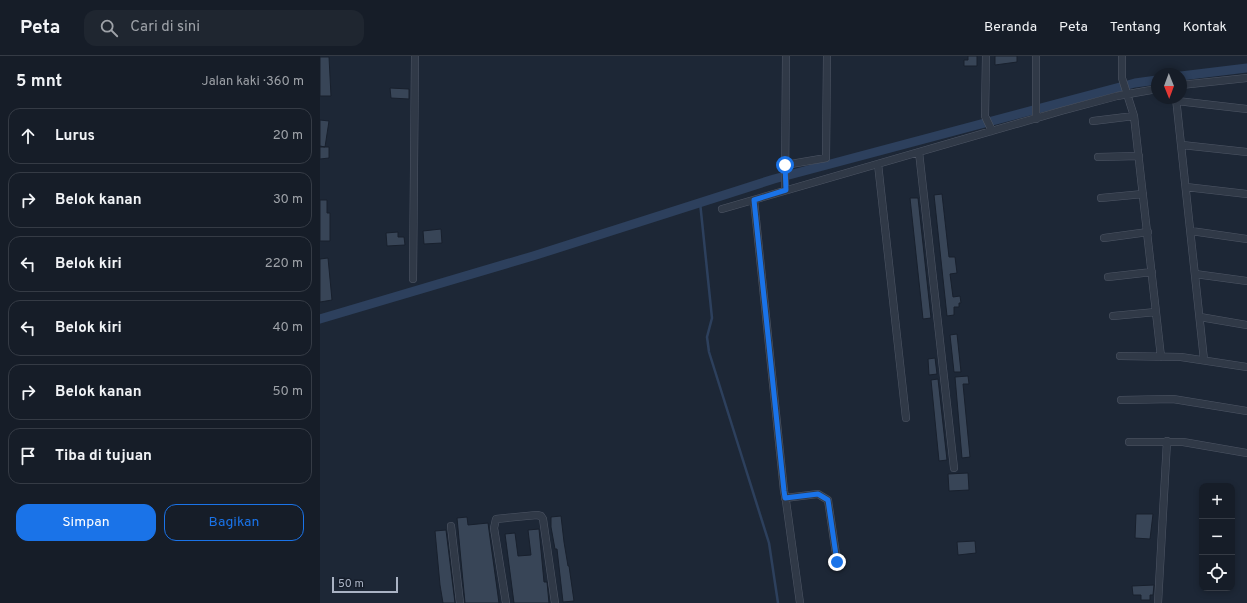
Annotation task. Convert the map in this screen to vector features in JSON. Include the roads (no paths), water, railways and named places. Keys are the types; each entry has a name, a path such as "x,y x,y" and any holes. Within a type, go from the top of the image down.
{"street":[{"path":"413,280 416,56"},
{"path":"785,188 786,56"},
{"path":"785,167 826,158 827,56"},
{"path":"986,56 985,116 992,130"},
{"path":"1036,56 1036,118"},
{"path":"1122,56 1122,78 1134,116 1161,357"},
{"path":"1187,84 1247,78"},
{"path":"722,209 754,200 785,188 878,164 992,130 1127,94 1151,90"},
{"path":"1187,101 1247,109"},
{"path":"1177,104 1204,360"},
{"path":"1093,121 1134,116"},
{"path":"1182,145 1247,152"},
{"path":"919,152 954,468"},
{"path":"1098,157 1138,156"},
{"path":"878,164 906,418"},
{"path":"1186,187 1247,194"},
{"path":"1101,198 1143,194"},
{"path":"754,200 785,498 800,603"},
{"path":"1191,231 1247,239"},
{"path":"1104,238 1148,232"},
{"path":"1108,277 1152,272"},
{"path":"1195,274 1247,281"},
{"path":"1113,316 1156,312"},
{"path":"1200,317 1247,325"},
{"path":"1120,356 1181,357 1247,367"},
{"path":"1122,400 1173,399 1247,411"},
{"path":"1129,442 1167,441 1247,453"},
{"path":"1158,603 1167,441"},
{"path":"785,498 818,494 828,500 837,562"},
{"path":"506,603 494,528 495,521 496,519 541,516 543,519 555,603"},
{"path":"451,526 460,603"}],"waterway":[{"path":"1187,75 1247,68"},
{"path":"320,319 533,256 774,179 1135,83 1151,81"},
{"path":"700,202 712,318 707,337 709,352 769,543 778,603"}]}
